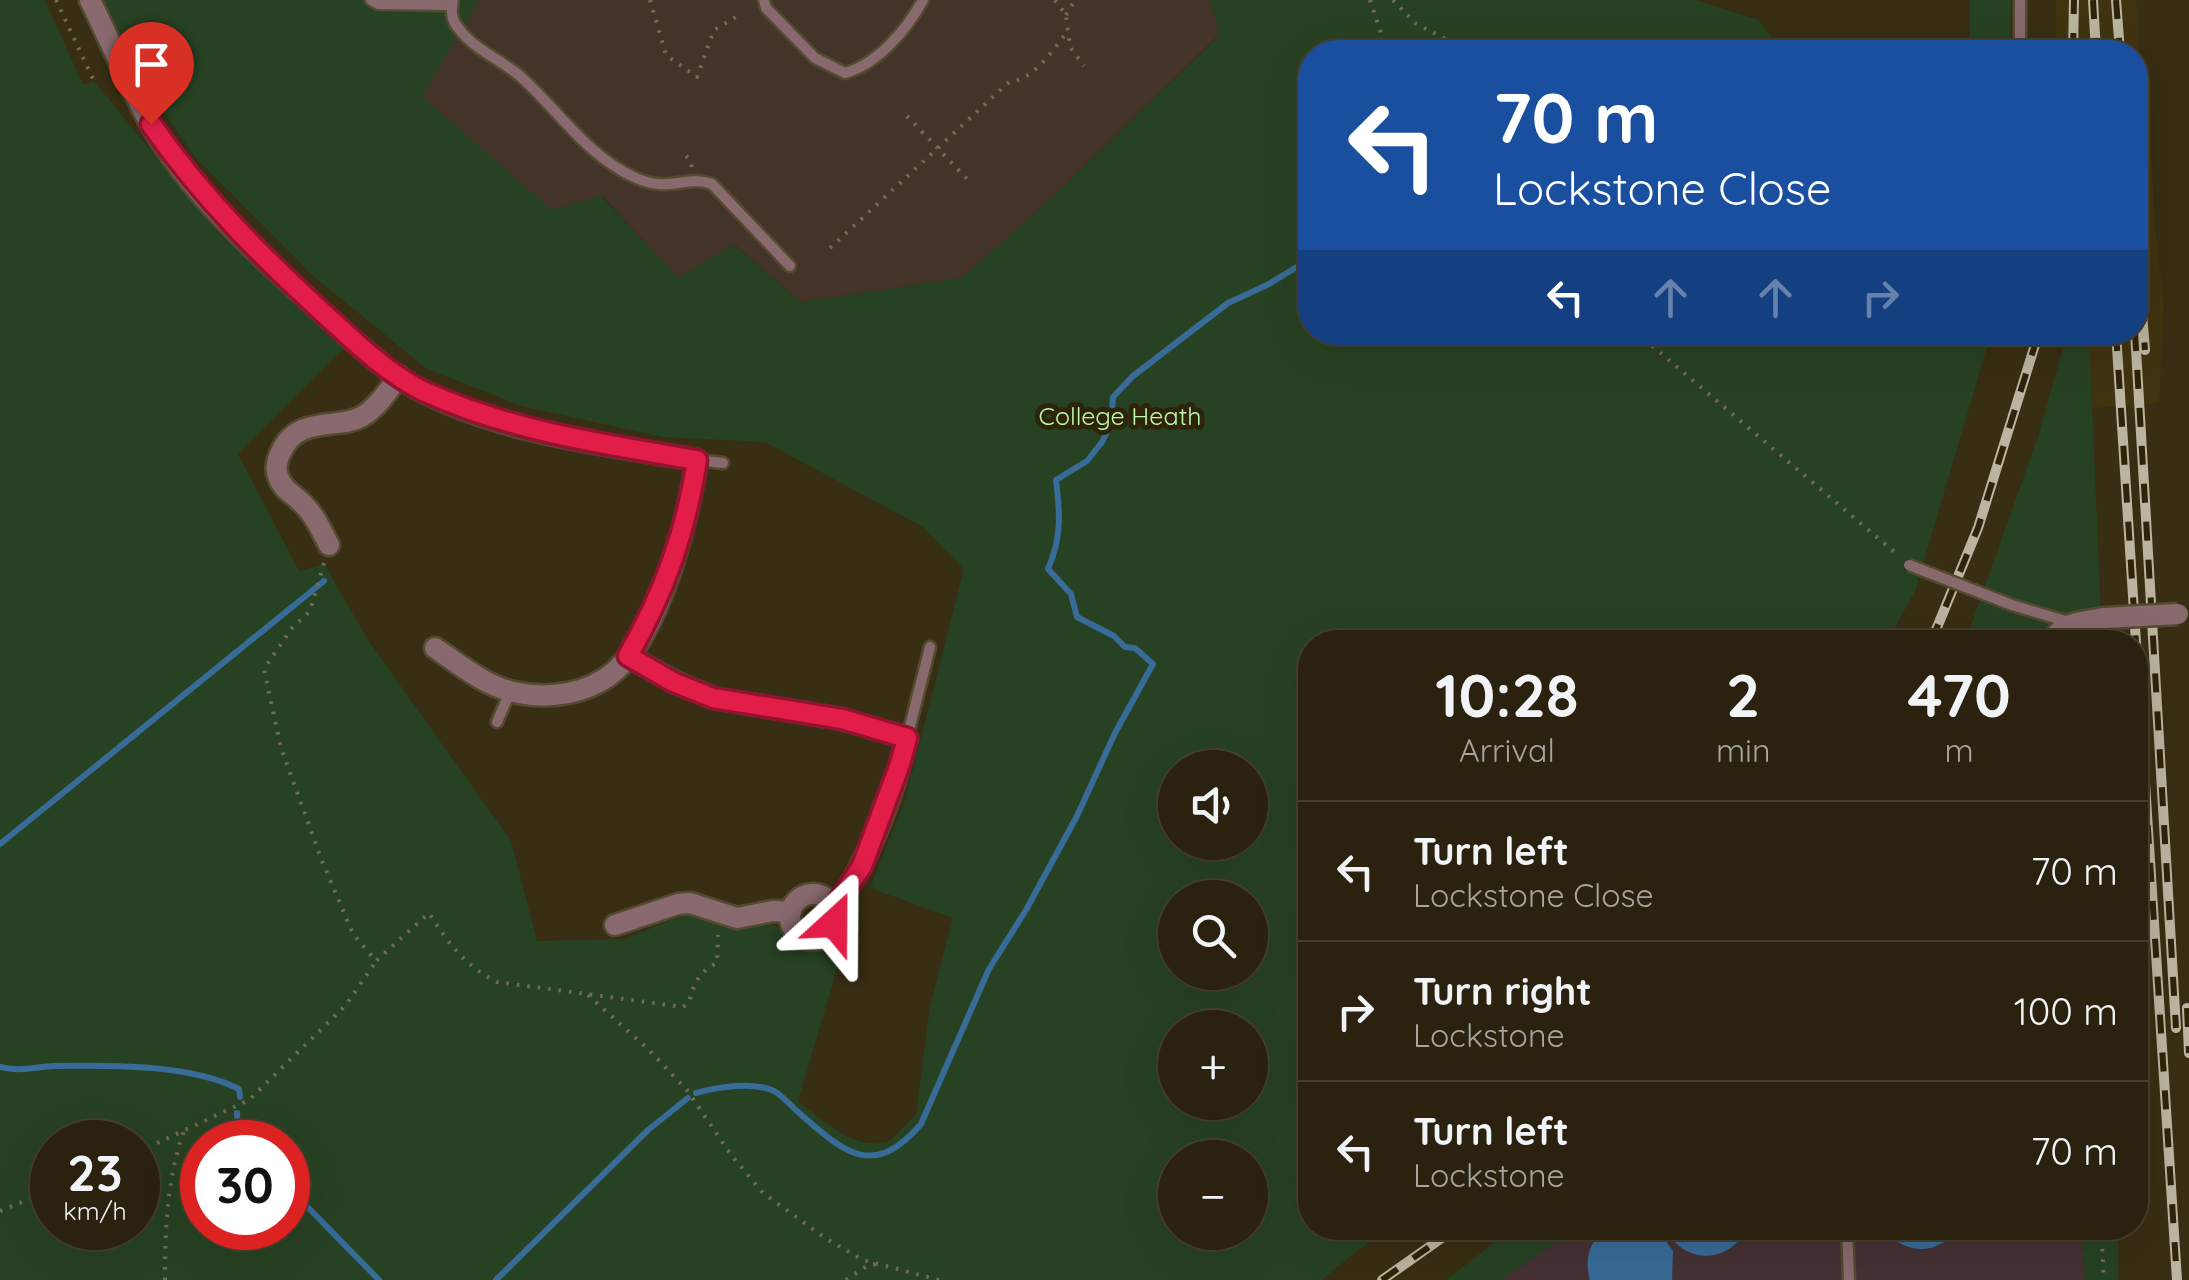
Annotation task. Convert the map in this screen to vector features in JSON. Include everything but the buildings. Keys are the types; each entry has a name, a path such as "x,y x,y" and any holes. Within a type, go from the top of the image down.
{"street":[{"path":"90,0 151,124 186,174 231,226 350,338 399,376 419,389 480,414 536,432 697,460 681,540 664,589 628,656 611,674 571,692 548,696 510,692 435,648"},
{"path":"329,545 306,506 281,483 276,473 281,450 297,433 310,427 357,419 399,376"},
{"path":"2060,630 2104,618 2183,614"},
{"path":"628,656 673,682 713,698 842,719 907,738 862,866 834,908 831,930 811,940 792,928 790,912 797,900 810,894 824,897 834,908"},
{"path":"614,925 678,904 697,905 737,918 790,912"}],"lane":[{"path":"371,0 378,4 452,2 456,26 518,75 588,147 610,164 657,186 712,184 790,266"},
{"path":"764,0 766,8 814,58 845,73 862,66 897,38 923,0"},
{"path":"2020,0 2020,40"},
{"path":"697,460 723,463"},
{"path":"1908,564 2073,624"},
{"path":"907,738 930,647"},
{"path":"496,722 510,692"},
{"path":"1847,1240 1849,1280"}],"path":[{"path":"56,0 94,81"},
{"path":"650,0 666,55 697,77 714,30 736,16"},
{"path":"1055,0 1066,14 1070,47 1084,66"},
{"path":"1066,14 1075,0"},
{"path":"1370,0 1383,40"},
{"path":"1393,0 1415,23 1447,40"},
{"path":"830,248 1008,82 1018,81 1040,65 1068,31"},
{"path":"907,116 968,180"},
{"path":"1651,345 1908,564"},
{"path":"320,574 310,611 292,628 264,669 281,748 322,862 354,934 376,961"},
{"path":"204,1120 250,1100 345,1006 376,961 429,913 473,970 497,982 683,1007 689,1003 692,985 717,963 720,915"},
{"path":"588,994 687,1090 731,1156 762,1192 863,1260 939,1280"},
{"path":"165,1280 170,1182 180,1141"},
{"path":"0,1210 30,1198"},
{"path":"2102,1240 2104,1280"},
{"path":"846,1280 867,1266 878,1264"}],"shaded area":[{"path":"479,0 1209,0 1220,34 1045,204 961,278 800,302 734,244 679,278 602,196 552,210 421,96"},
{"path":"2056,0 2136,0 2139,40 2056,40"},
{"path":"2149,112 2164,305 2159,403 2092,408 2089,345 2148,345"},
{"path":"1559,1240 2082,1240 2085,1280 1501,1280"}],"green space":[{"name":"College Heath","path":"0,0 45,0 83,85 94,81 218,233 345,347 238,454 299,571 324,564 368,640 511,841 537,941 624,939 686,914 731,929 774,925 814,947 844,945 798,1101 840,1133 877,1143 890,1141 916,1115 930,1006 953,918 870,888 905,800 964,569 923,527 765,442 663,437 525,407 427,369 312,275 195,157 137,73 100,0 479,0 422,96 552,210 601,196 679,278 733,244 800,302 961,278 1045,204 1220,35 1209,0 1695,0 1759,20 1773,40 1298,40 1298,345 1987,345 1915,591 1894,630 1298,630 1298,1240 1372,1240 1321,1280 0,1280"},
{"path":"1970,0 2011,0 2009,40 1970,40"},
{"path":"2064,345 2090,345 2101,630 1969,630 2039,434"},
{"path":"1498,1240 1559,1240 1501,1280 1446,1280"},
{"path":"2082,1240 2118,1240 2118,1280 2085,1280"}],"water":[{"path":"1594,1240 1665,1240 1673,1251 1672,1280 1590,1280 1589,1251"},
{"path":"1673,1240 1739,1240 1729,1249 1706,1256 1683,1249"},
{"path":"1896,1240 1946,1240 1921,1249"}],"waterway":[{"path":"696,1093 725,1087 766,1088 844,1148 872,1156 887,1152 921,1124 989,969 1077,816 1115,733 1153,664 1135,648 1125,647 1114,636 1077,617 1071,594 1048,569 1059,525 1056,480 1087,461 1102,442 1111,424 1113,397 1133,376 1228,303 1298,266"},
{"path":"0,844 324,581"},
{"path":"0,1067 173,1070 239,1089 240,1097"},
{"path":"496,1280 648,1130 688,1098"},
{"path":"237,1113 237,1120"},
{"path":"310,1209 379,1280"}],"railway":[{"path":"2073,40 2074,0"},
{"path":"2093,0 2095,40"},
{"path":"2116,0 2119,40"},
{"path":"1936,630 1978,528 2035,345"},
{"path":"2117,345 2135,630"},
{"path":"2136,345 2176,1028"},
{"path":"2145,345 2145,350"},
{"path":"2148,829 2177,1280"},
{"path":"2187,1008 2189,1053"},
{"path":"1382,1280 1439,1240"}],"route":[{"path":"151,124 186,174 231,226 350,338 419,389 536,432 697,460 681,540 664,589 628,656 673,682 713,698 842,719 907,738 862,866 834,908 834,923"}]}
